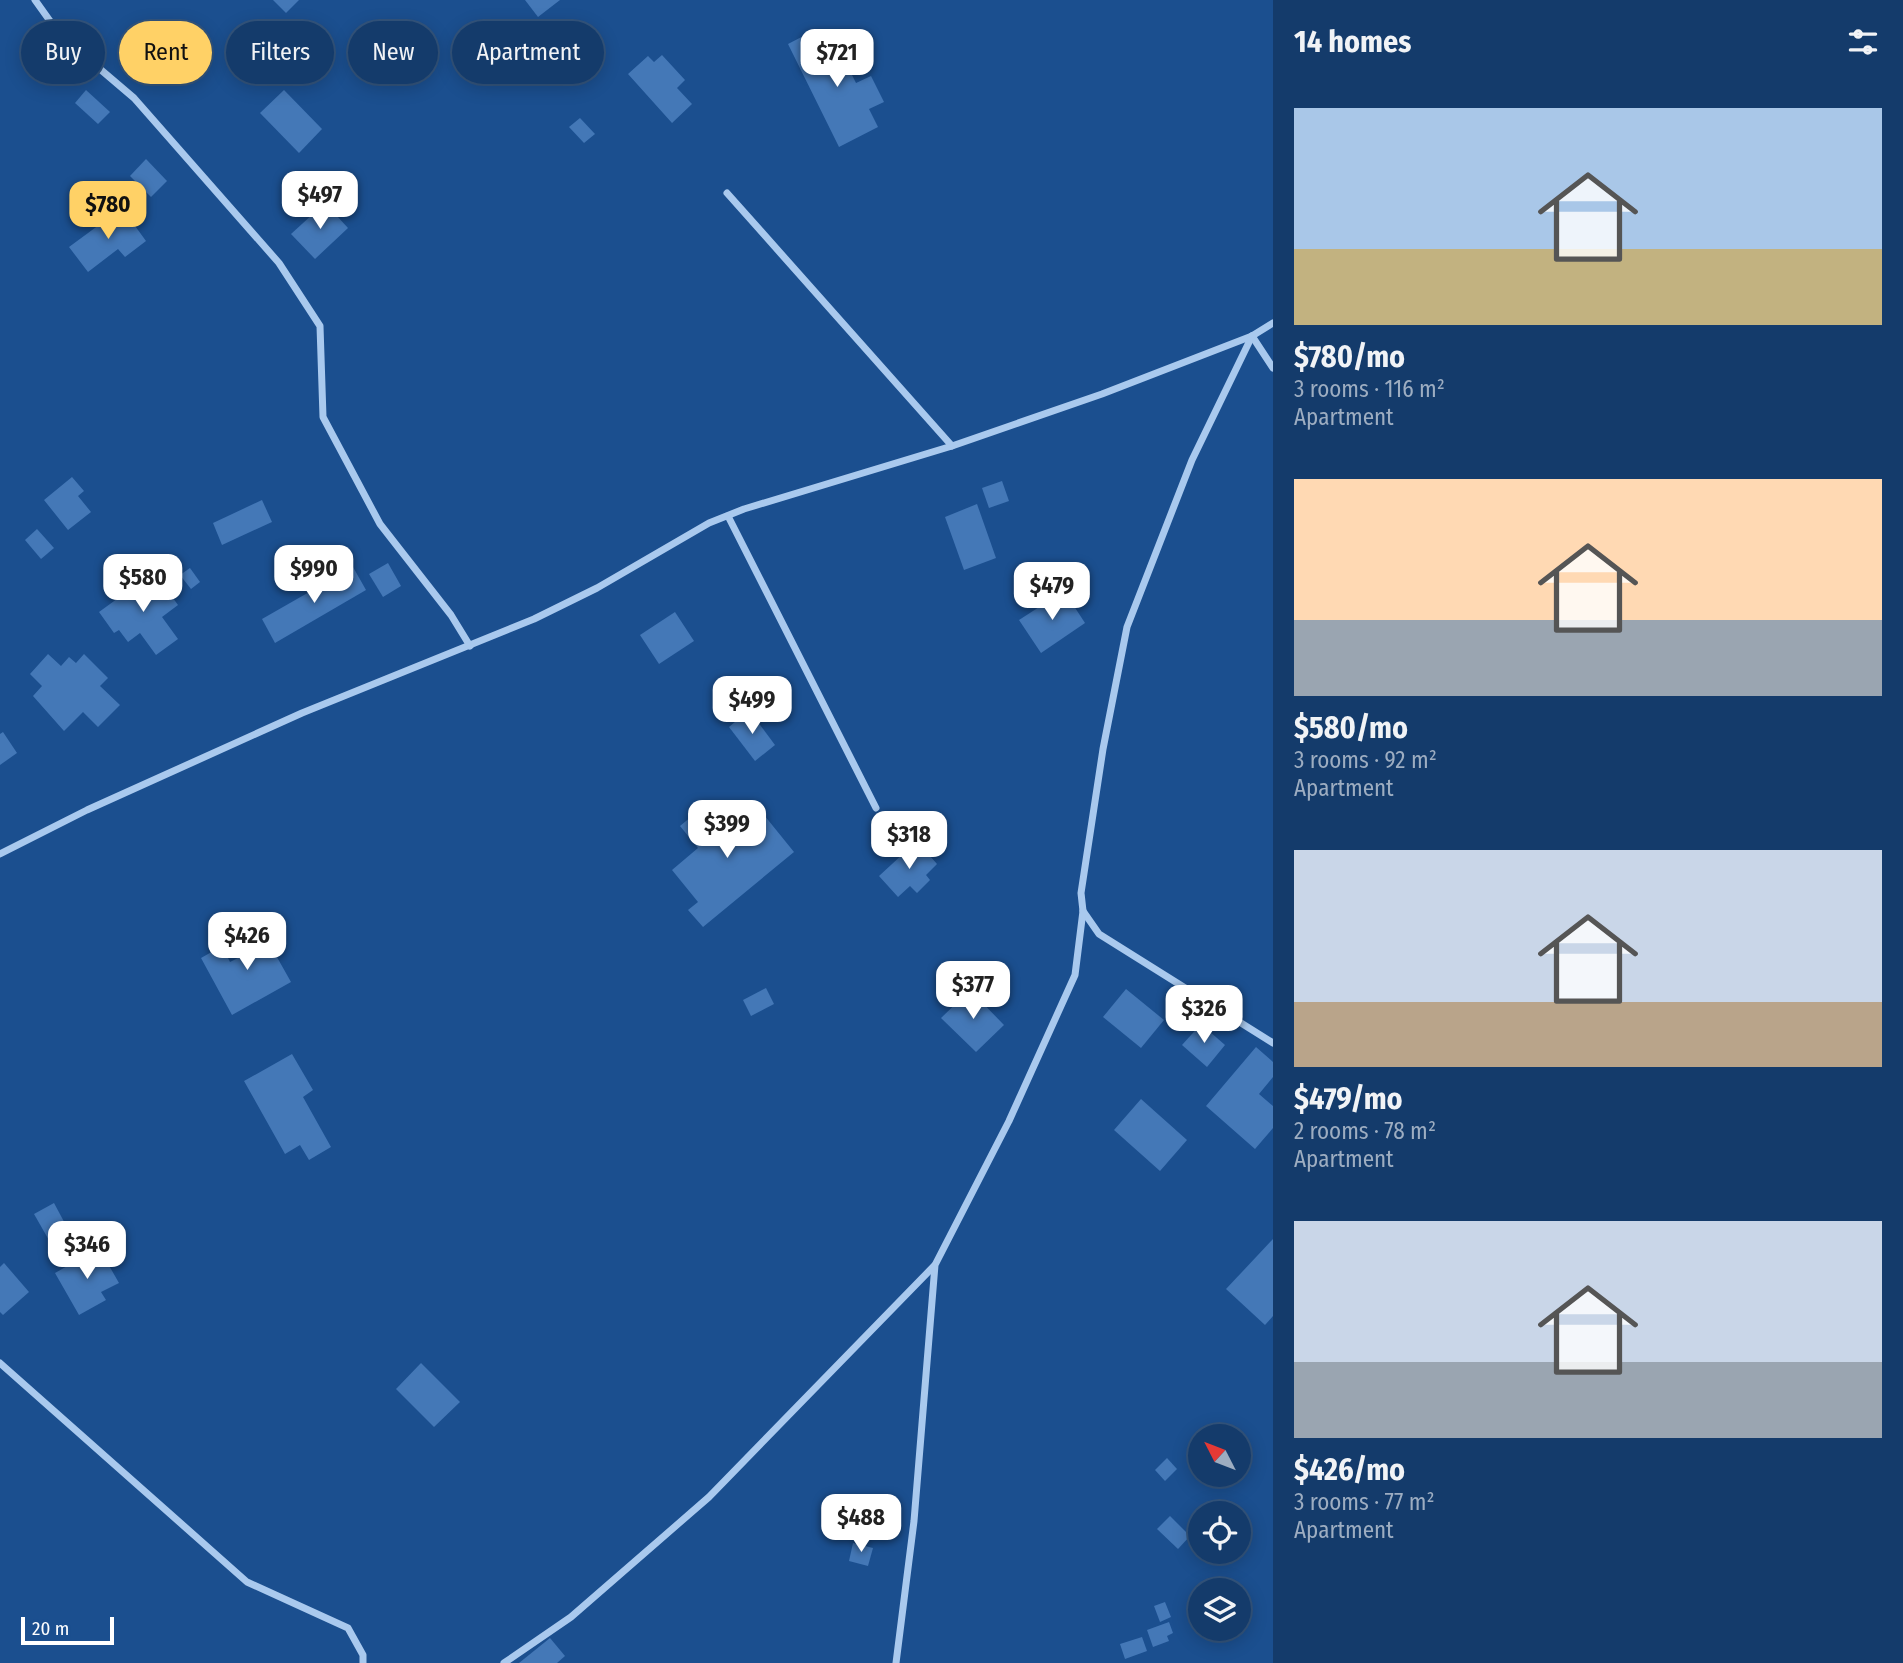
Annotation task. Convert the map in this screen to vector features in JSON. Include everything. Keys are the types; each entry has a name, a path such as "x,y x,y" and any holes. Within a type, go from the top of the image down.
{"street":[{"path":"35,0 60,35 134,98 279,262 320,326 323,417 380,524 451,615 470,646"},
{"path":"727,193 952,446"},
{"path":"0,853 86,810 302,713 470,646 597,588 727,516 952,446 1102,394 1252,336 1273,323"},
{"path":"1252,336 1273,368"},
{"path":"504,1663 571,1618 709,1497 935,1265 1009,1121 1075,975 1083,911 1081,893 1101,762 1127,627 1192,460 1252,336"},
{"path":"727,516 876,808"},
{"path":"1083,911 1099,934 1273,1043"},
{"path":"896,1663 914,1521 935,1265"},
{"path":"0,1363 247,1582 348,1628 363,1655 363,1663"}],"building":[{"path":"273,0 299,0 286,13"},
{"path":"525,0 560,0 538,17"},
{"path":"817,29 830,55 840,51 856,83 871,76 884,102 869,109 878,127 839,147 788,44"},
{"path":"662,55 685,80 677,88 692,104 672,123 628,74 648,56 654,62"},
{"path":"86,90 110,112 98,124 75,103"},
{"path":"284,90 322,129 299,153 260,113"},
{"path":"580,118 595,134 584,143 569,127"},
{"path":"146,159 167,181 151,197 130,176"},
{"path":"325,203 348,228 315,259 291,234"},
{"path":"122,208 146,241 125,257 118,249 88,272 69,247"},
{"path":"72,477 84,491 78,496 91,512 68,530 44,500"},
{"path":"1002,481 1009,501 989,508 982,488"},
{"path":"262,500 272,522 222,545 213,523"},
{"path":"977,504 996,558 964,570 945,517"},
{"path":"37,529 54,548 41,559 25,540"},
{"path":"388,563 401,586 383,597 369,574"},
{"path":"353,567 366,590 275,643 262,619"},
{"path":"190,568 200,582 191,589 180,575"},
{"path":"154,572 178,605 162,617 178,639 156,655 140,633 128,642 119,630 114,633 99,612"},
{"path":"1064,591 1085,623 1041,653 1019,620"},
{"path":"675,612 694,641 659,664 640,635"},
{"path":"48,654 61,666 69,657 76,663 84,654 108,678 100,686 120,705 98,727 83,712 64,731 33,696 42,686 30,674"},
{"path":"749,710 775,745 755,761 729,727"},
{"path":"3,732 17,753 0,765 0,734"},
{"path":"709,802 734,832 760,810 794,852 703,927 688,910 698,902 672,870 698,848 680,826"},
{"path":"917,841 937,864 926,875 930,880 917,893 910,886 898,897 879,876"},
{"path":"260,927 291,982 232,1015 201,958 222,946 230,962 246,954 238,939"},
{"path":"766,988 774,1004 751,1016 743,1000"},
{"path":"1126,989 1164,1020 1141,1048 1103,1017"},
{"path":"970,990 1004,1025 976,1052 941,1018"},
{"path":"1201,1024 1225,1045 1207,1067 1182,1045"},
{"path":"1256,1047 1273,1062 1273,1077 1259,1094 1273,1106 1273,1128 1255,1149 1206,1106"},
{"path":"292,1054 313,1090 303,1097 331,1147 309,1160 300,1145 285,1154 244,1081"},
{"path":"1141,1099 1187,1140 1160,1171 1114,1130"},
{"path":"54,1203 69,1231 50,1242 34,1214"},
{"path":"1273,1239 1273,1316 1265,1325 1226,1289"},
{"path":"99,1248 119,1283 101,1292 106,1300 79,1315 55,1273"},
{"path":"4,1263 29,1292 3,1315 0,1312 0,1267"},
{"path":"421,1363 460,1402 434,1427 396,1389"},
{"path":"1167,1458 1177,1469 1165,1481 1155,1470"},
{"path":"1170,1516 1188,1534 1188,1538 1178,1549 1157,1529"},
{"path":"853,1543 873,1548 868,1566 849,1561"},
{"path":"1165,1602 1171,1617 1160,1622 1154,1606"},
{"path":"1169,1622 1173,1633 1167,1636 1169,1641 1153,1647 1147,1630"},
{"path":"1142,1637 1147,1651 1125,1659 1120,1644"},
{"path":"550,1638 565,1656 557,1663 519,1663"}]}
